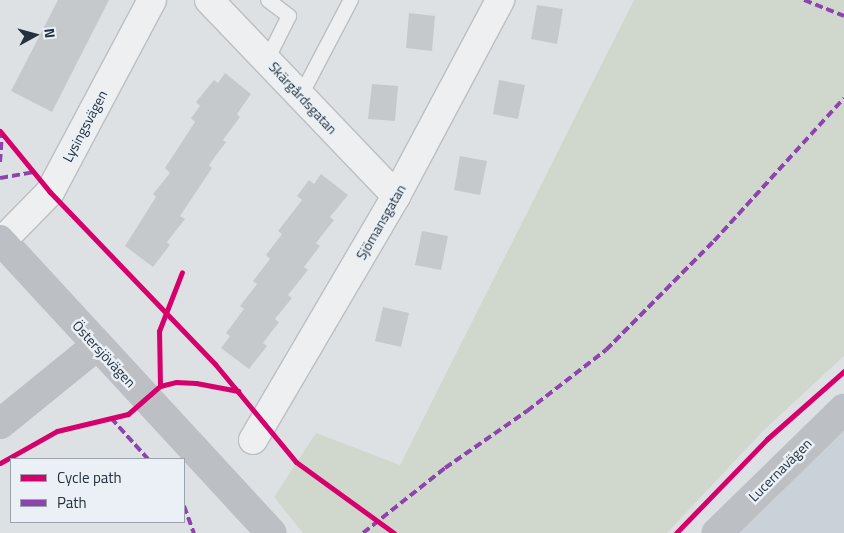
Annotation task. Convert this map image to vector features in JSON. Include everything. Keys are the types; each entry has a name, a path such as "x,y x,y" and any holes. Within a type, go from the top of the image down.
{"main road":[{"name":"Östersjövägen","path":"1,240 96,346 271,533"},
{"path":"0,424 96,346"},
{"name":"Lucernavägen","path":"717,533 844,409"}],"street":[{"name":"Lysingsvägen","path":"1,240 50,192 152,0"},
{"name":"Skärgårdsgatan","path":"209,0 396,196"},
{"name":"Sjömansgatan","path":"253,440 396,196 500,0"}],"lane":[{"path":"267,60 289,16 268,0"},
{"path":"300,97 351,0"}],"shaded area":[{"path":"634,0 844,0 844,356 763,431 667,533 303,533 274,497 316,433 400,465"},
{"path":"844,429 844,533 730,533 780,483"}],"building":[{"path":"58,0 109,0 52,112 11,91"},
{"path":"537,5 563,9 557,44 531,39"},
{"path":"409,13 435,16 432,51 406,48"},
{"path":"225,73 251,94 237,114 240,117 223,140 226,142 209,165 212,168 180,216 185,219 167,242 170,245 153,267 125,246 156,197 153,194 170,173 165,168 195,122 191,118 200,106 196,102 214,80 218,83"},
{"path":"499,80 525,85 518,119 493,114"},
{"path":"372,84 398,86 395,121 368,119"},
{"path":"460,156 487,161 480,195 454,190"},
{"path":"321,174 348,195 330,217 334,220 316,243 320,246 304,267 308,270 288,295 292,298 275,319 279,322 263,343 267,346 249,369 221,348 230,336 226,333 244,309 240,306 257,284 253,281 270,259 266,255 282,234 278,231 302,200 297,196 309,180 314,184"},
{"path":"422,231 448,236 441,270 415,265"},
{"path":"383,307 409,313 401,347 375,341"}],"marked path":[{"path":"804,0 844,16"},
{"path":"363,533 445,468 527,411 606,350 714,241 844,98"},
{"path":"0,162 2,135"},
{"path":"0,178 33,172"},
{"path":"111,418 147,458"},
{"path":"185,509 194,533"}],"cycle path":[{"path":"0,131 50,192 215,364 296,462 394,533"},
{"path":"160,386 159,331 182,272"},
{"path":"676,533 767,439 844,371"},
{"path":"0,463 57,431 128,414 160,386 176,382 196,383 238,391"}]}
